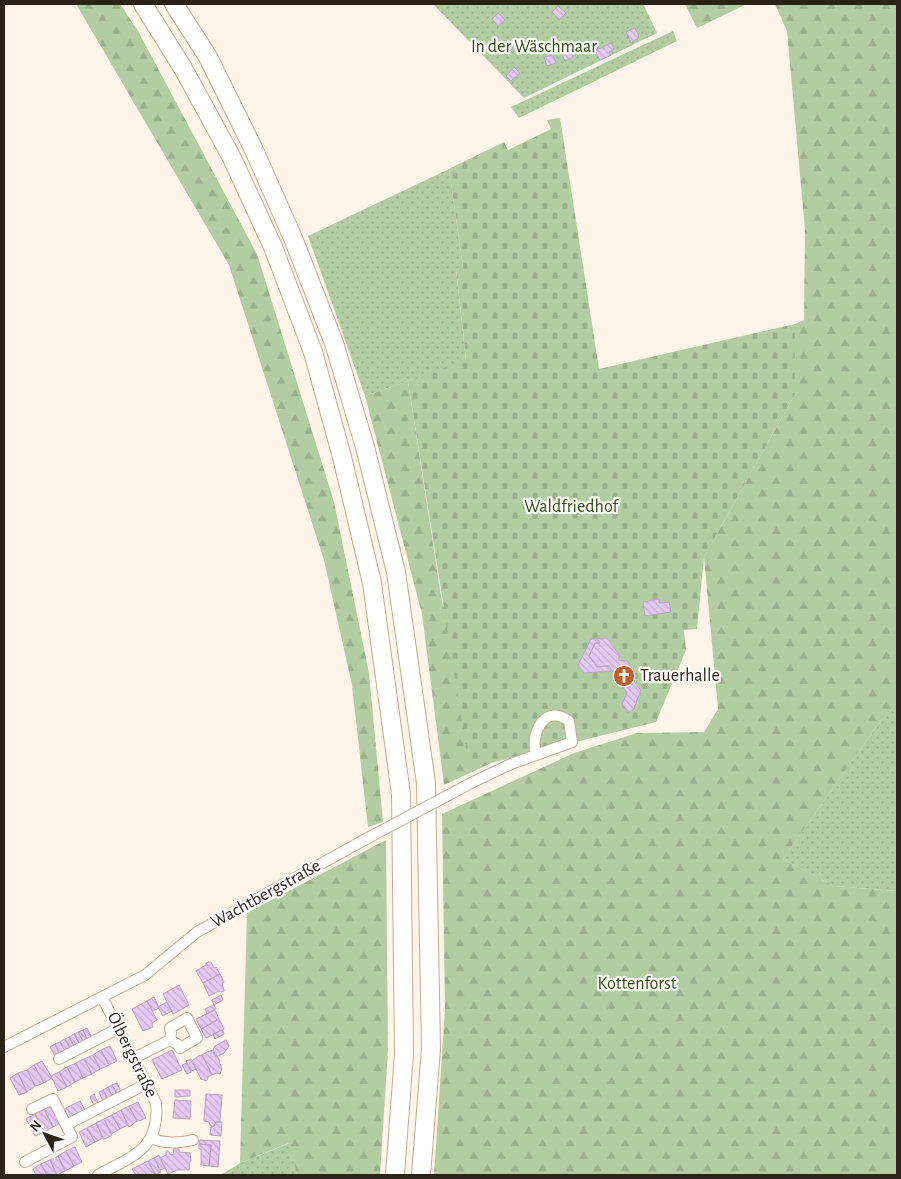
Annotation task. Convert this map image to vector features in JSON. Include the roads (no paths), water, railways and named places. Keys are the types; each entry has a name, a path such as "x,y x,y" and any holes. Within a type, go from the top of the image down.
{"highway":[{"path":"143,4 184,70 232,158 273,247 312,352 342,457 372,583 401,794 404,1054 395,1175"},
{"path":"174,4 208,57 253,148 294,238 334,343 365,448 396,572 426,784 431,1049 421,1175"}],"street":[{"name":"Wachtbergstraße","path":"4,1047 145,975 197,932 472,782 536,754"},
{"name":"Ölbergstraße","path":"102,996 156,1104 158,1119 152,1138"},
{"path":"59,1059 119,1028"},
{"path":"134,1058 170,1040"},
{"path":"66,1125 146,1084"},
{"path":"25,1162 72,1137 53,1099 32,1110"},
{"path":"98,1175 141,1151 152,1138 156,1141 184,1142 193,1140"}],"place":[{"name":"Trauerhalle","path":"624,676"}],"park label":[{"name":"In der Wäschmaar","path":"534,47"},
{"name":"Waldfriedhof","path":"571,507"},
{"name":"Kottenforst","path":"637,984"}]}
